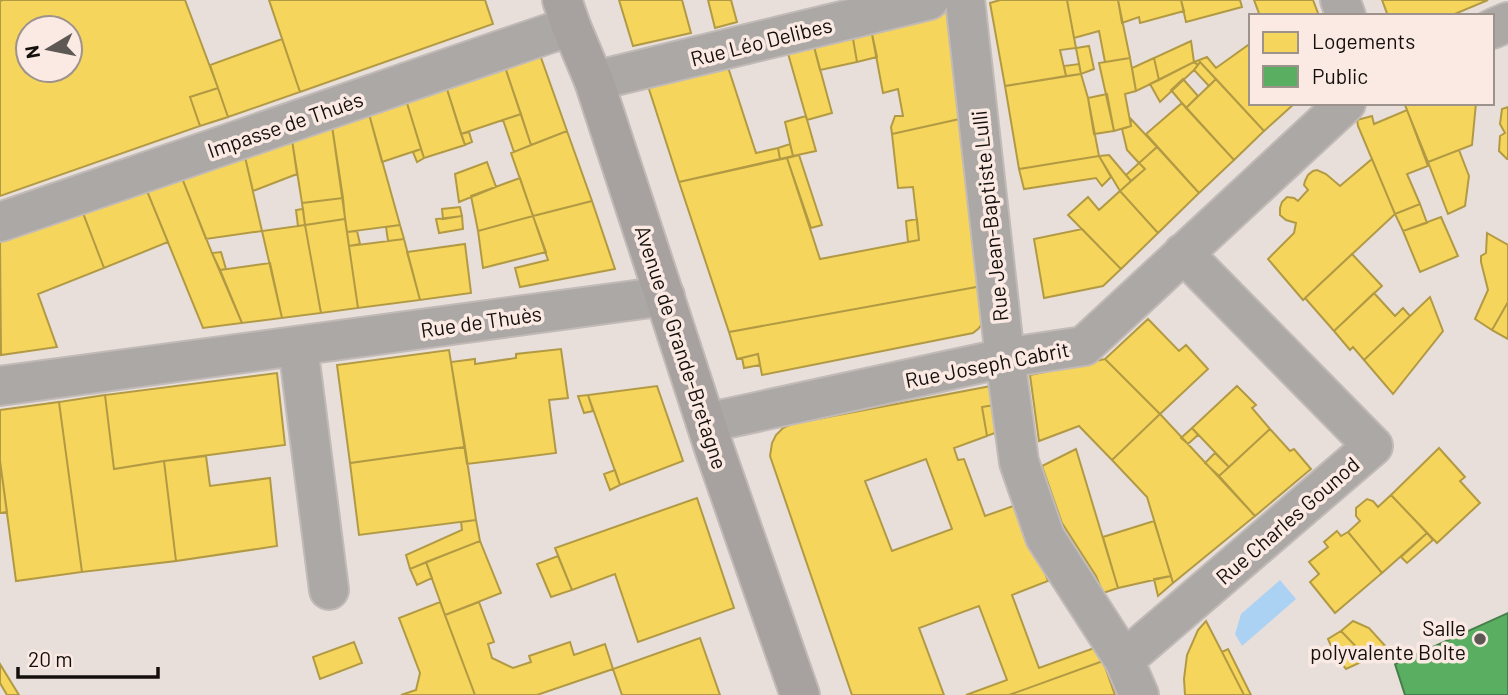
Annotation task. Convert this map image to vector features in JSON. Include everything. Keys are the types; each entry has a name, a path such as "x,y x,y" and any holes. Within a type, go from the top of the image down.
{"main road":[{"name":"Avenue de Grande-Bretagne","path":"566,13 594,81 706,423 800,695"}],"street":[{"name":"Rue Léo Delibes","path":"594,81 929,0"},
{"name":"Rue Jean-Baptiste Lulli","path":"965,0 1019,462 1045,537 1124,660 1139,695"},
{"name":"Impasse de Thuès","path":"0,222 566,13"},
{"name":"Rue Joseph Cabrit","path":"706,423 1005,358 1084,346 1344,105"},
{"name":"Rue Charles Gounod","path":"1124,660 1373,446 1183,253"},
{"name":"Rue de Thuès","path":"0,386 665,296"},
{"path":"298,346 329,590"}],"water":[{"path":"1280,580 1296,599 1242,646 1235,634 1241,614"}],"building: Logements":[{"path":"185,0 218,88 190,97 200,126 0,196 0,1"},
{"path":"269,0 485,0 493,24 300,92"},
{"path":"619,0 682,0 691,33 633,46"},
{"path":"708,0 731,0 737,22 715,28"},
{"path":"1000,0 1067,0 1076,48 1060,50 1066,76 1005,86 990,3"},
{"path":"1067,0 1118,0 1130,58 1105,62 1099,31 1074,38"},
{"path":"1118,0 1181,0 1184,11 1140,23 1139,17 1122,23"},
{"path":"1181,0 1240,0 1242,7 1186,22"},
{"path":"1254,0 1313,0 1318,14 1259,14"},
{"path":"1382,0 1488,0 1455,14 1387,14"},
{"path":"948,12 964,118 892,134 891,127 895,116 903,116 898,89 883,93 871,29"},
{"path":"871,29 877,57 857,62 852,33"},
{"path":"852,33 857,62 820,70 813,43"},
{"path":"282,39 300,92 228,117 210,65"},
{"path":"1191,41 1194,62 1159,80 1154,58"},
{"path":"813,43 832,113 807,120 787,50"},
{"path":"1249,44 1249,105 1293,105 1264,131 1200,62 1198,65 1194,62 1207,57 1216,68"},
{"path":"1089,46 1094,69 1081,74 1076,48"},
{"path":"539,52 567,131 531,145 504,64"},
{"path":"1130,58 1136,91 1125,94 1131,126 1114,131 1099,63"},
{"path":"1154,58 1159,80 1136,91 1132,68"},
{"path":"1194,62 1198,65 1194,70 1160,102 1150,84"},
{"path":"1200,62 1216,79 1209,86 1194,70"},
{"path":"504,64 521,114 461,134 446,86"},
{"path":"727,64 756,153 778,148 780,159 679,182 647,83"},
{"path":"1079,64 1081,74 1066,76 1064,66"},
{"path":"1081,74 1099,156 1019,169 1005,86"},
{"path":"1183,79 1198,96 1186,108 1171,90"},
{"path":"1216,79 1264,131 1234,160 1186,108"},
{"path":"446,86 465,145 424,158 406,100"},
{"path":"218,88 228,117 200,126 190,97"},
{"path":"1107,94 1114,131 1094,134 1088,98"},
{"path":"406,100 421,149 382,162 369,114"},
{"path":"1182,103 1234,160 1199,193 1146,134"},
{"path":"1405,105 1476,105 1472,145 1428,162"},
{"path":"1508,107 1507,159 1499,151 1500,136 1505,133 1500,124 1502,109"},
{"path":"1407,110 1428,166 1407,174 1420,204 1395,214 1357,120 1372,116 1374,124"},
{"path":"369,114 400,225 347,232 332,126"},
{"path":"521,114 531,145 514,152 503,120"},
{"path":"806,116 816,151 793,156 785,122"},
{"path":"964,118 982,286 729,332 679,182 787,158 820,259 919,240 913,187 898,188 892,134"},
{"path":"1130,118 1157,147 1139,163 1127,150 1122,129 1131,126"},
{"path":"332,126 343,198 302,203 292,140"},
{"path":"567,131 592,201 533,216 511,153"},
{"path":"469,132 472,142 465,145 461,134"},
{"path":"292,140 297,174 253,191 245,157"},
{"path":"790,144 793,156 780,159 778,148"},
{"path":"1157,147 1199,193 1158,233 1120,191 1145,169 1139,163"},
{"path":"421,149 424,158 417,162 413,152"},
{"path":"1459,150 1469,176 1465,206 1448,214 1428,162"},
{"path":"799,155 822,225 811,228 787,158"},
{"path":"1109,155 1131,181 1120,191 1099,156"},
{"path":"1099,156 1111,177 1102,186 1096,178 1024,189 1019,169"},
{"path":"245,157 262,231 206,239 182,178"},
{"path":"1372,159 1395,214 1303,300 1268,259 1294,233 1296,223 1280,215 1282,202 1287,197 1298,201 1308,190 1304,185 1305,181 1313,171 1326,174 1340,186"},
{"path":"487,162 496,187 459,202 455,174"},
{"path":"1139,163 1145,169 1131,181 1126,175"},
{"path":"182,178 242,323 203,328 147,191"},
{"path":"520,178 533,216 478,231 471,196"},
{"path":"147,191 168,242 104,268 83,213"},
{"path":"1120,191 1158,233 1121,269 1068,215 1088,197 1099,210"},
{"path":"343,198 345,219 305,225 302,203"},
{"path":"592,201 615,269 520,287 515,268 548,260 533,216"},
{"path":"1420,204 1427,223 1403,231 1395,214"},
{"path":"460,207 462,216 443,219 442,209"},
{"path":"303,209 305,225 298,226 296,210"},
{"path":"83,213 104,268 38,294 57,347 1,355 0,242"},
{"path":"462,216 463,229 439,233 436,219"},
{"path":"533,216 546,252 483,268 478,231"},
{"path":"1441,217 1458,256 1420,272 1403,231"},
{"path":"345,219 358,308 321,313 305,225"},
{"path":"917,219 919,240 908,242 906,221"},
{"path":"305,225 321,313 282,318 262,231"},
{"path":"400,225 404,239 388,241 386,227"},
{"path":"1082,229 1121,269 1103,286 1044,298 1034,239"},
{"path":"357,231 360,244 349,246 347,232"},
{"path":"1487,233 1508,245 1508,302 1492,330 1475,319 1488,290 1481,262 1481,256 1486,253"},
{"path":"404,239 420,300 358,308 349,246"},
{"path":"465,244 471,293 420,300 407,252"},
{"path":"221,252 226,269 220,270 212,253"},
{"path":"1352,254 1382,286 1334,331 1305,298"},
{"path":"270,263 282,318 242,323 220,270"},
{"path":"982,286 982,324 973,333 762,375 758,354 737,359 729,332"},
{"path":"1374,293 1395,316 1403,308 1410,316 1364,360 1353,347 1350,350 1334,331"},
{"path":"1430,297 1443,331 1393,394 1364,360"},
{"path":"1508,302 1508,339 1492,330"},
{"path":"1148,319 1179,351 1186,345 1208,369 1160,414 1105,359"},
{"path":"561,349 568,398 549,400 556,453 467,464 451,362 475,359 475,364 516,358 516,354"},
{"path":"449,350 465,447 350,463 337,365"},
{"path":"758,354 760,365 744,368 742,358"},
{"path":"1105,359 1160,414 1112,460 1079,426 1039,441 1030,375"},
{"path":"277,373 285,445 114,469 105,395"},
{"path":"657,386 683,461 620,485 588,395"},
{"path":"991,386 995,405 982,407 987,436 954,448 958,460 964,459 985,516 1019,504 1048,581 1012,595 1039,668 1097,647 1103,661 1009,695 966,695 1007,680 979,606 919,628 944,695 852,695 770,456 776,435 791,424","holes":["926,459 952,529 892,551 865,481"]},
{"path":"1237,386 1256,405 1252,408 1270,429 1229,467 1192,428"},
{"path":"105,395 114,469 164,461 176,561 82,572 59,402"},
{"path":"588,395 593,411 584,413 578,396"},
{"path":"59,402 82,572 16,581 0,461 0,410"},
{"path":"995,405 1000,431 987,436 982,407"},
{"path":"1160,414 1255,516 1173,583 1147,497 1112,460"},
{"path":"1192,428 1198,435 1188,444 1181,438"},
{"path":"1270,429 1290,451 1294,449 1311,469 1255,516 1219,476"},
{"path":"465,447 476,520 359,535 350,463"},
{"path":"1439,448 1465,477 1460,481 1480,503 1437,543 1391,495"},
{"path":"1076,449 1118,588 1103,593 1096,576 1062,523 1042,466"},
{"path":"1215,453 1229,467 1219,476 1205,463"},
{"path":"206,456 210,486 270,478 277,546 176,561 164,461"},
{"path":"0,461 7,512 0,513"},
{"path":"615,470 620,485 610,490 604,474"},
{"path":"1391,495 1427,533 1382,573 1348,532 1360,521 1356,516 1356,508 1367,499 1378,507"},
{"path":"697,498 734,608 638,642 615,574 572,590 555,548"},
{"path":"476,520 480,541 410,569 406,555 462,530 461,522"},
{"path":"1154,521 1171,576 1118,588 1103,537"},
{"path":"1337,531 1341,536 1348,532 1382,573 1335,613 1310,582 1319,574 1309,562 1328,547 1324,542"},
{"path":"1427,533 1433,540 1407,563 1401,557"},
{"path":"480,541 501,593 445,615 426,562"},
{"path":"558,556 572,590 551,597 537,564"},
{"path":"426,562 432,578 417,585 410,569"},
{"path":"1171,576 1173,583 1158,596 1154,579"},
{"path":"440,602 475,695 401,695 416,690 420,673 399,618"},
{"path":"479,602 494,642 488,644 492,658 513,668 531,662 529,656 570,642 574,655 605,644 613,669 537,695 475,695 445,615"},
{"path":"1206,621 1244,695 1185,695 1187,655 1198,630"},
{"path":"1353,621 1369,628 1388,649 1368,659 1341,631"},
{"path":"1341,631 1368,659 1346,669 1328,639"},
{"path":"700,638 720,695 622,695 613,669"},
{"path":"354,642 362,663 320,679 313,657"},
{"path":"1228,649 1251,695 1244,695 1222,652"},
{"path":"1103,661 1115,695 1009,695"},
{"path":"0,664 19,695 7,695 0,683"}],"building: Public":[{"name":"Salle polyvalente Bolte","path":"1508,613 1508,695 1405,695 1395,664"}],"place":[{"name":"Salle polyvalente Bolte","path":"1480,639"}]}
